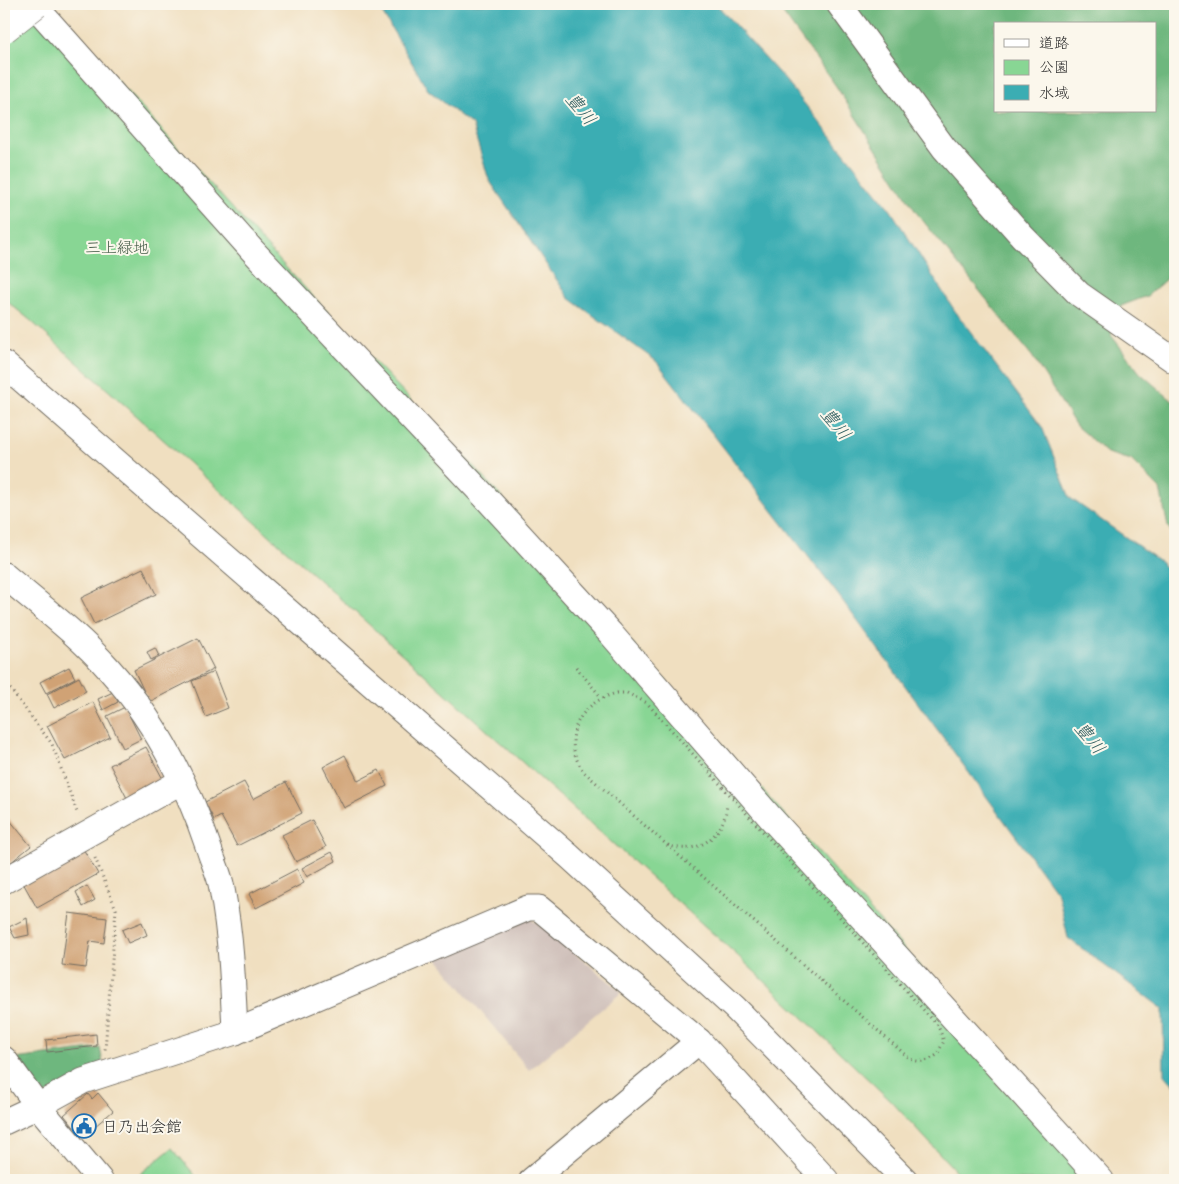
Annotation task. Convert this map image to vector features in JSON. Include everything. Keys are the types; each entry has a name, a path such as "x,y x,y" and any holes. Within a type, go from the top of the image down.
{"main road":[{"path":"4,29 35,4"}],"street":[{"path":"35,4 252,250 487,498 591,612 770,818 1102,1180"},
{"path":"839,4 944,148 1022,236 1079,294 1175,361"},
{"path":"4,364 569,856 735,1008 905,1180"},
{"path":"4,575 82,641 109,669 146,714 182,781 198,817 222,886 232,953 235,1032"},
{"path":"4,881 182,781"},
{"path":"4,1122 83,1081 235,1032 528,908 540,908 699,1041 826,1180"},
{"path":"532,1180 699,1041"},
{"path":"4,1059 38,1106 100,1180"}],"path":[{"path":"576,667 601,697"},
{"path":"4,682 52,744 86,836 116,909 105,1055 111,1072"},
{"path":"627,693 647,703 724,788 938,1026 944,1041 937,1055 915,1062 909,1058 584,772 576,762 572,750 572,738 577,721 601,697 627,693"},
{"path":"665,843 678,849 693,849 707,842 718,830 724,818 727,806 724,788"}],"shaded area":[{"path":"526,917 541,925 622,992 529,1070 435,956"}],"green space":[{"name":"三上緑地","path":"4,4 48,4 290,272 480,473 967,1019 1115,1180 964,1180 891,1101 738,956 30,320 4,299"},
{"path":"776,4 1175,4 1175,271 1147,296 1121,306 1111,335 1140,373 1175,403 1175,538 1168,527 1160,489 1131,460 1107,453 1076,426 1032,356 916,212 836,86"},
{"path":"100,1048 104,1068 42,1096 15,1059"},
{"path":"172,1148 199,1180 133,1180"}],"water":[{"name":"豊川","path":"377,4 716,4 786,81 890,209 955,311 1042,427 1070,498 1161,562 1175,581 1175,1086 1164,1074 1163,1009 1068,938 1058,894 842,600 656,361 569,298 489,180 472,125 428,90"}],"building":[{"path":"143,568 156,594 94,624 81,598"},
{"path":"198,638 214,669 149,702 134,670"},
{"path":"155,648 159,656 151,660 147,652"},
{"path":"69,667 75,678 46,693 40,682"},
{"path":"214,672 228,708 206,717 192,681"},
{"path":"79,677 86,691 54,708 47,694"},
{"path":"113,692 118,702 103,710 98,699"},
{"path":"93,702 110,737 65,760 47,726"},
{"path":"125,707 141,739 123,748 107,716"},
{"path":"146,747 165,783 129,802 110,765"},
{"path":"345,755 358,781 379,770 387,786 344,808 323,767"},
{"path":"244,782 253,799 286,782 302,813 237,846 221,816 214,820 205,802"},
{"path":"9,819 31,846 4,868 4,823"},
{"path":"312,820 326,847 296,862 282,835"},
{"path":"82,847 98,874 37,908 22,881"},
{"path":"332,852 336,861 307,877 302,868"},
{"path":"297,869 304,883 256,908 249,894"},
{"path":"87,886 95,900 83,907 76,892"},
{"path":"69,913 107,918 104,943 90,941 86,968 62,965"},
{"path":"27,918 29,935 15,938 9,927"},
{"path":"142,922 147,935 128,943 122,930"},
{"path":"96,1034 97,1046 47,1052 46,1040"},
{"name":"日乃出会館","path":"98,1093 113,1111 82,1137 64,1115 88,1094 92,1099"}],"place":[{"name":"日乃出会館","path":"84,1126"}]}
